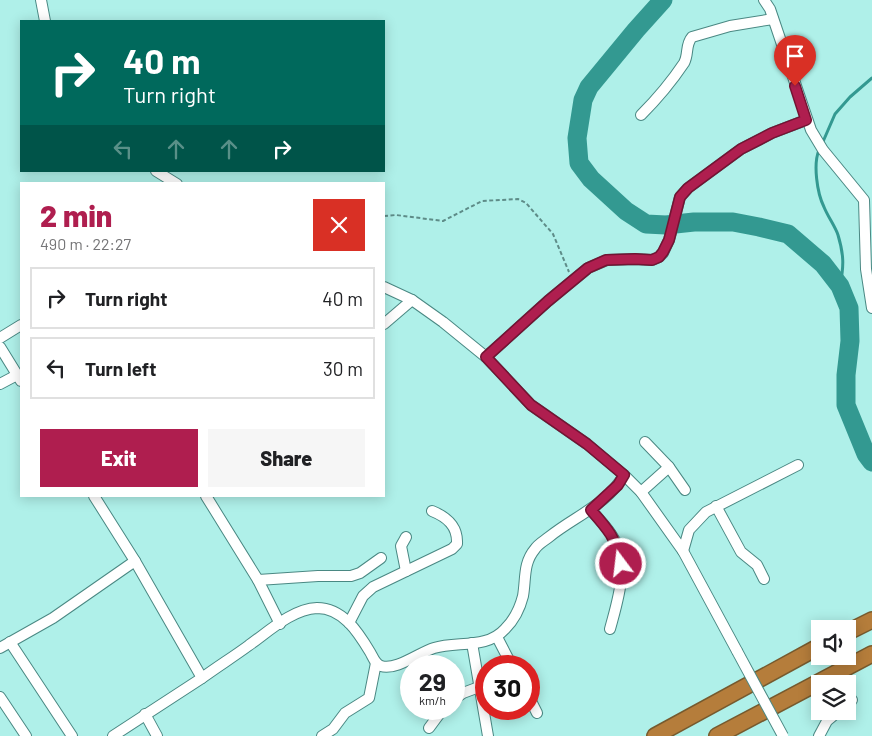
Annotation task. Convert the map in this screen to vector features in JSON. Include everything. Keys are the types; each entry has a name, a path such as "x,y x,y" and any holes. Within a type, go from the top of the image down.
{"highway":[{"path":"856,628 872,620"},
{"path":"654,736 811,651"},
{"path":"717,736 872,654"}],"street":[{"path":"41,0 45,20"},
{"path":"764,0 770,9 806,120 815,138 823,150 868,197 866,269 872,308"},
{"path":"641,114 655,101 682,65 687,56 689,42 692,37 730,26 773,19"},
{"path":"486,357 588,268 606,260 655,260 663,252 669,240 680,197 697,181 741,149 772,133 806,120"},
{"path":"158,172 174,182"},
{"path":"385,287 412,300 443,322 486,357 531,405 587,444 641,492 683,552 783,736"},
{"path":"385,323 412,300"},
{"path":"0,338 20,326"},
{"path":"0,347 19,378 0,384"},
{"path":"645,442 669,467 685,490"},
{"path":"683,552 691,528 704,514 716,506 798,465"},
{"path":"641,492 669,467"},
{"path":"376,663 387,667 433,648 472,643 496,637 505,630 516,613 523,594 525,570 535,548 591,510 614,489 624,475"},
{"path":"95,497 202,678"},
{"path":"207,497 258,580 280,624"},
{"path":"716,506 741,552 757,565 764,579"},
{"path":"591,510 612,535 619,551 622,582 610,629"},
{"path":"349,623 363,596 373,587 452,549 457,544 453,526 446,517 432,511"},
{"path":"406,537 401,546 406,571"},
{"path":"258,580 351,576 360,573 381,558"},
{"path":"0,648 53,618 134,562"},
{"path":"115,735 298,612 316,608 328,609 338,613 349,623 360,634 376,663 369,698 345,713 333,729 322,736"},
{"path":"496,637 506,655"},
{"path":"10,642 72,736"},
{"path":"472,643 475,660"},
{"path":"0,697 26,736"},
{"path":"145,714 157,736"},
{"path":"429,728 435,720"},
{"path":"485,720 488,736"},
{"path":"819,736 828,720"}],"path":[{"path":"385,216 396,215 443,221 482,201 518,200 526,203 553,234 573,281"}],"waterway":[{"path":"663,0 589,87 583,100 577,138 579,163 591,179 626,211 646,224 733,222 759,227 788,234 823,264 840,286 849,308 850,341 846,375 846,405 866,454 872,462"},
{"path":"822,144 835,114 850,97 872,78"},
{"path":"819,150 816,163 819,194 837,232 841,249 843,266 840,286"}],"route":[{"path":"621,564 619,551 612,535 591,510 610,494 624,475 587,444 531,405 486,357 588,268 606,260 655,260 659,257 669,240 680,197 688,188 741,149 772,133 806,120 795,86"}]}
